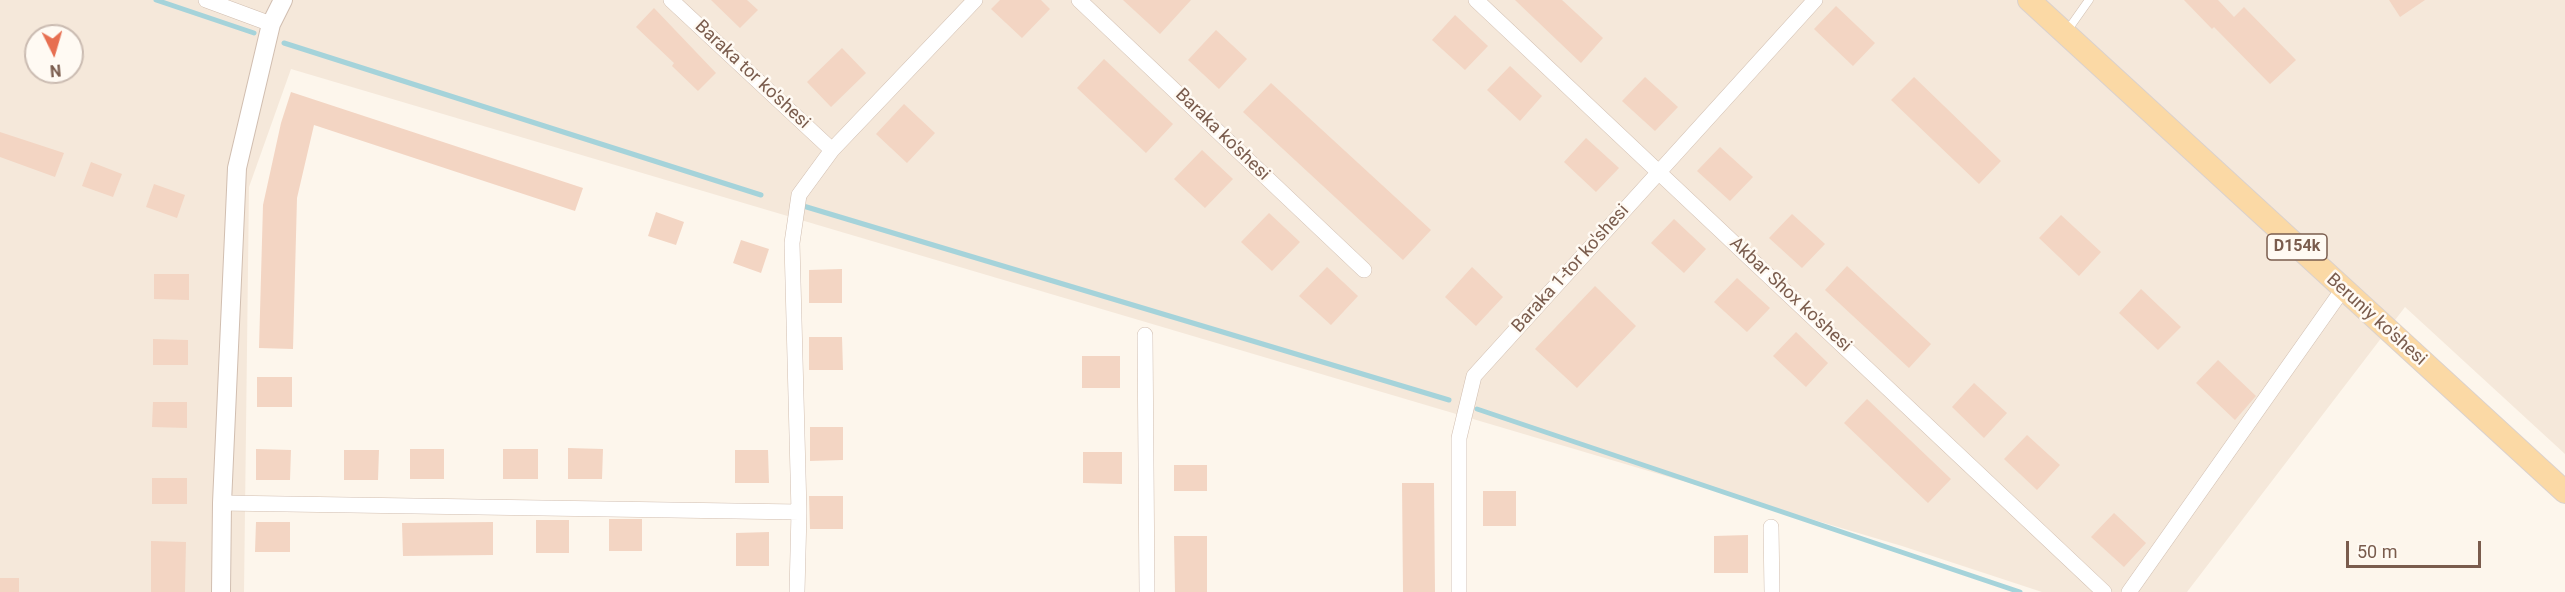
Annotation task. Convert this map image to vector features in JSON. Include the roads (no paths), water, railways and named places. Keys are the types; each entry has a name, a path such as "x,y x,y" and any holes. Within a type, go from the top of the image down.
{"main road":[{"name":"Beruniy ko'shesi","path":"2029,0 2565,492"}],"street":[{"path":"206,0 271,24"},
{"path":"221,592 222,503 237,168 271,24 283,0"},
{"name":"Baraka tor ko'shesi","path":"671,0 832,150"},
{"path":"797,592 799,512 792,243 800,195 832,150 975,0"},
{"name":"Baraka ko'shesi","path":"1080,0 1364,270"},
{"name":"Akbar Shox ko'shesi","path":"1476,0 2104,592"},
{"name":"Baraka 1-tor ko'shesi","path":"1459,592 1459,438 1474,376 1815,0"},
{"path":"2129,592 2343,289"},
{"path":"1145,336 1147,592"},
{"path":"222,503 799,512"},
{"path":"1771,526 1772,592"}],"lane":[{"path":"2065,35 2089,0"}],"waterway":[{"path":"156,0 254,33"},
{"path":"284,43 761,195"},
{"path":"800,205 1449,400"},
{"path":"1477,409 2020,592"}]}
